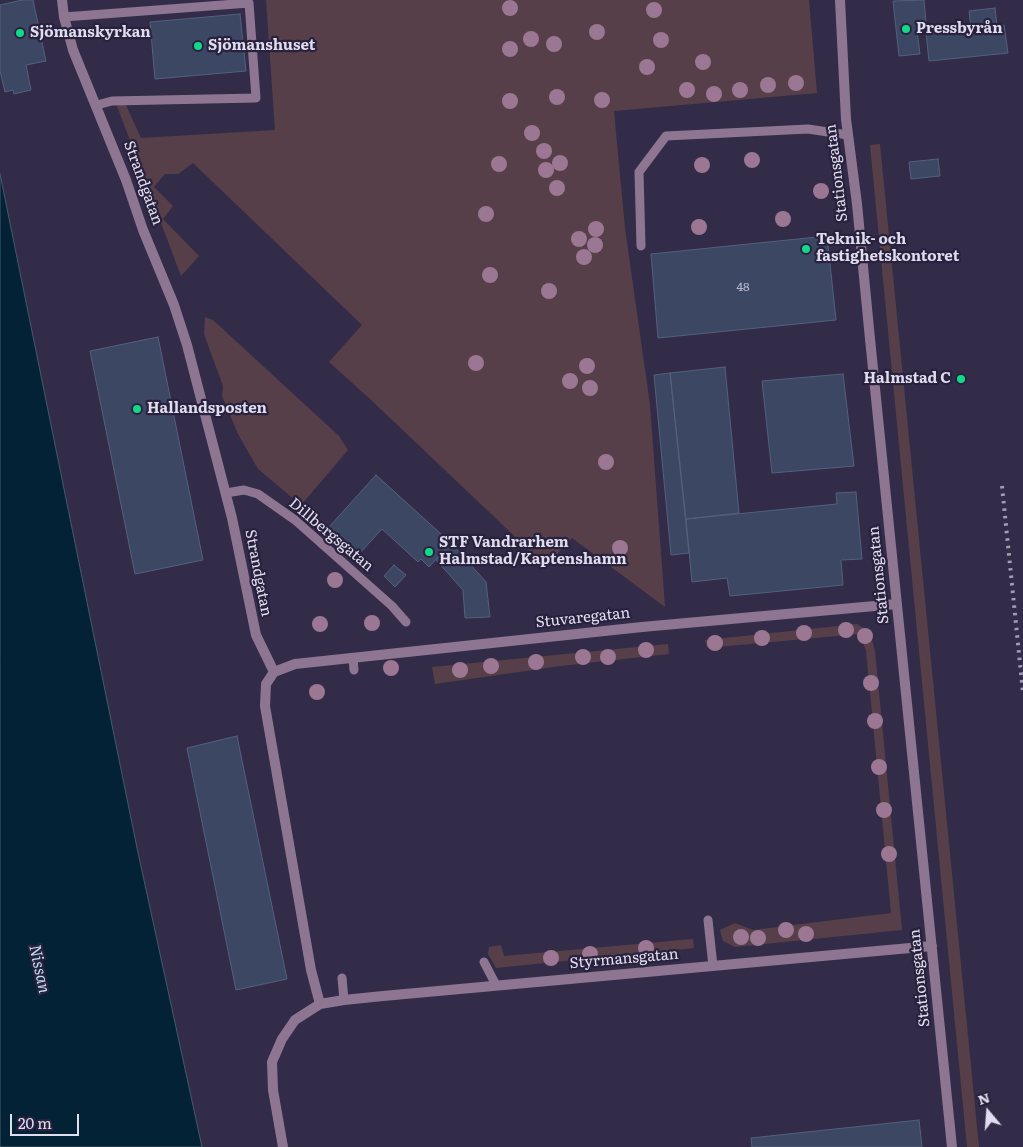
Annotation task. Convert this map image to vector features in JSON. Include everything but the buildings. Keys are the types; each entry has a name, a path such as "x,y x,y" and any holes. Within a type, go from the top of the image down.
{"street":[{"name":"Strandgatan","path":"62,0 64,17 74,50 174,305 187,345 226,493 256,636 274,672"},
{"name":"Stationsgatan","path":"840,0 846,119 952,1147"},
{"name":"Stuvaregatan","path":"274,672 295,664 642,627 897,604"},
{"path":"274,672 266,684 265,706 311,970 320,1004 295,1020 282,1038 272,1062 274,1090 283,1147"},
{"name":"Styrmansgatan","path":"320,1004 496,985 932,946"}],"lane":[{"path":"64,17 249,3 256,98 112,101 97,105"},
{"path":"641,246 639,172 666,136 808,129 848,135"},
{"name":"Dillbergsgatan","path":"226,493 244,490 258,494 295,520 392,606 406,622"},
{"path":"353,658 354,670"},
{"path":"708,920 713,966"},
{"path":"484,962 496,985"},
{"path":"342,978 344,1000"}],"shaded area":[{"path":"266,0 809,0 817,93 614,111 625,228 650,405 665,607 572,538 546,566 329,362 362,325 193,163 178,174 165,174 154,187 173,206 163,219 199,256 181,276 117,106 125,103 141,138 275,130"},
{"path":"880,144 979,1147 967,1147 870,145"},
{"path":"205,317 213,320 339,436 348,450 301,505 258,469 238,434 222,396 223,386 204,334"},
{"path":"857,624 867,630 871,636 875,651 902,930 735,947 723,941 720,930 735,923 753,930 891,913 866,650 859,634 707,648 705,640"},
{"path":"668,644 669,654 561,666 435,684 432,667"},
{"path":"693,939 694,948 496,968 488,954 489,947 501,945 504,956"}],"water":[{"name":"Nissan","path":"0,174 137,848 202,1147 0,1147"}],"railway":[{"path":"1002,486 1023,693"}],"place":[{"name":"Pressbyrån","path":"906,29"},
{"name":"Sjömanskyrkan","path":"20,33"},
{"name":"Sjömanshuset","path":"198,46"},
{"name":"Teknik- och fastighetskontoret","path":"806,249"},
{"name":"Halmstad C","path":"961,379"},
{"name":"Hallandsposten","path":"137,409"},
{"name":"STF Vandrarhem Halmstad/Kaptenshamn","path":"429,552"}]}
